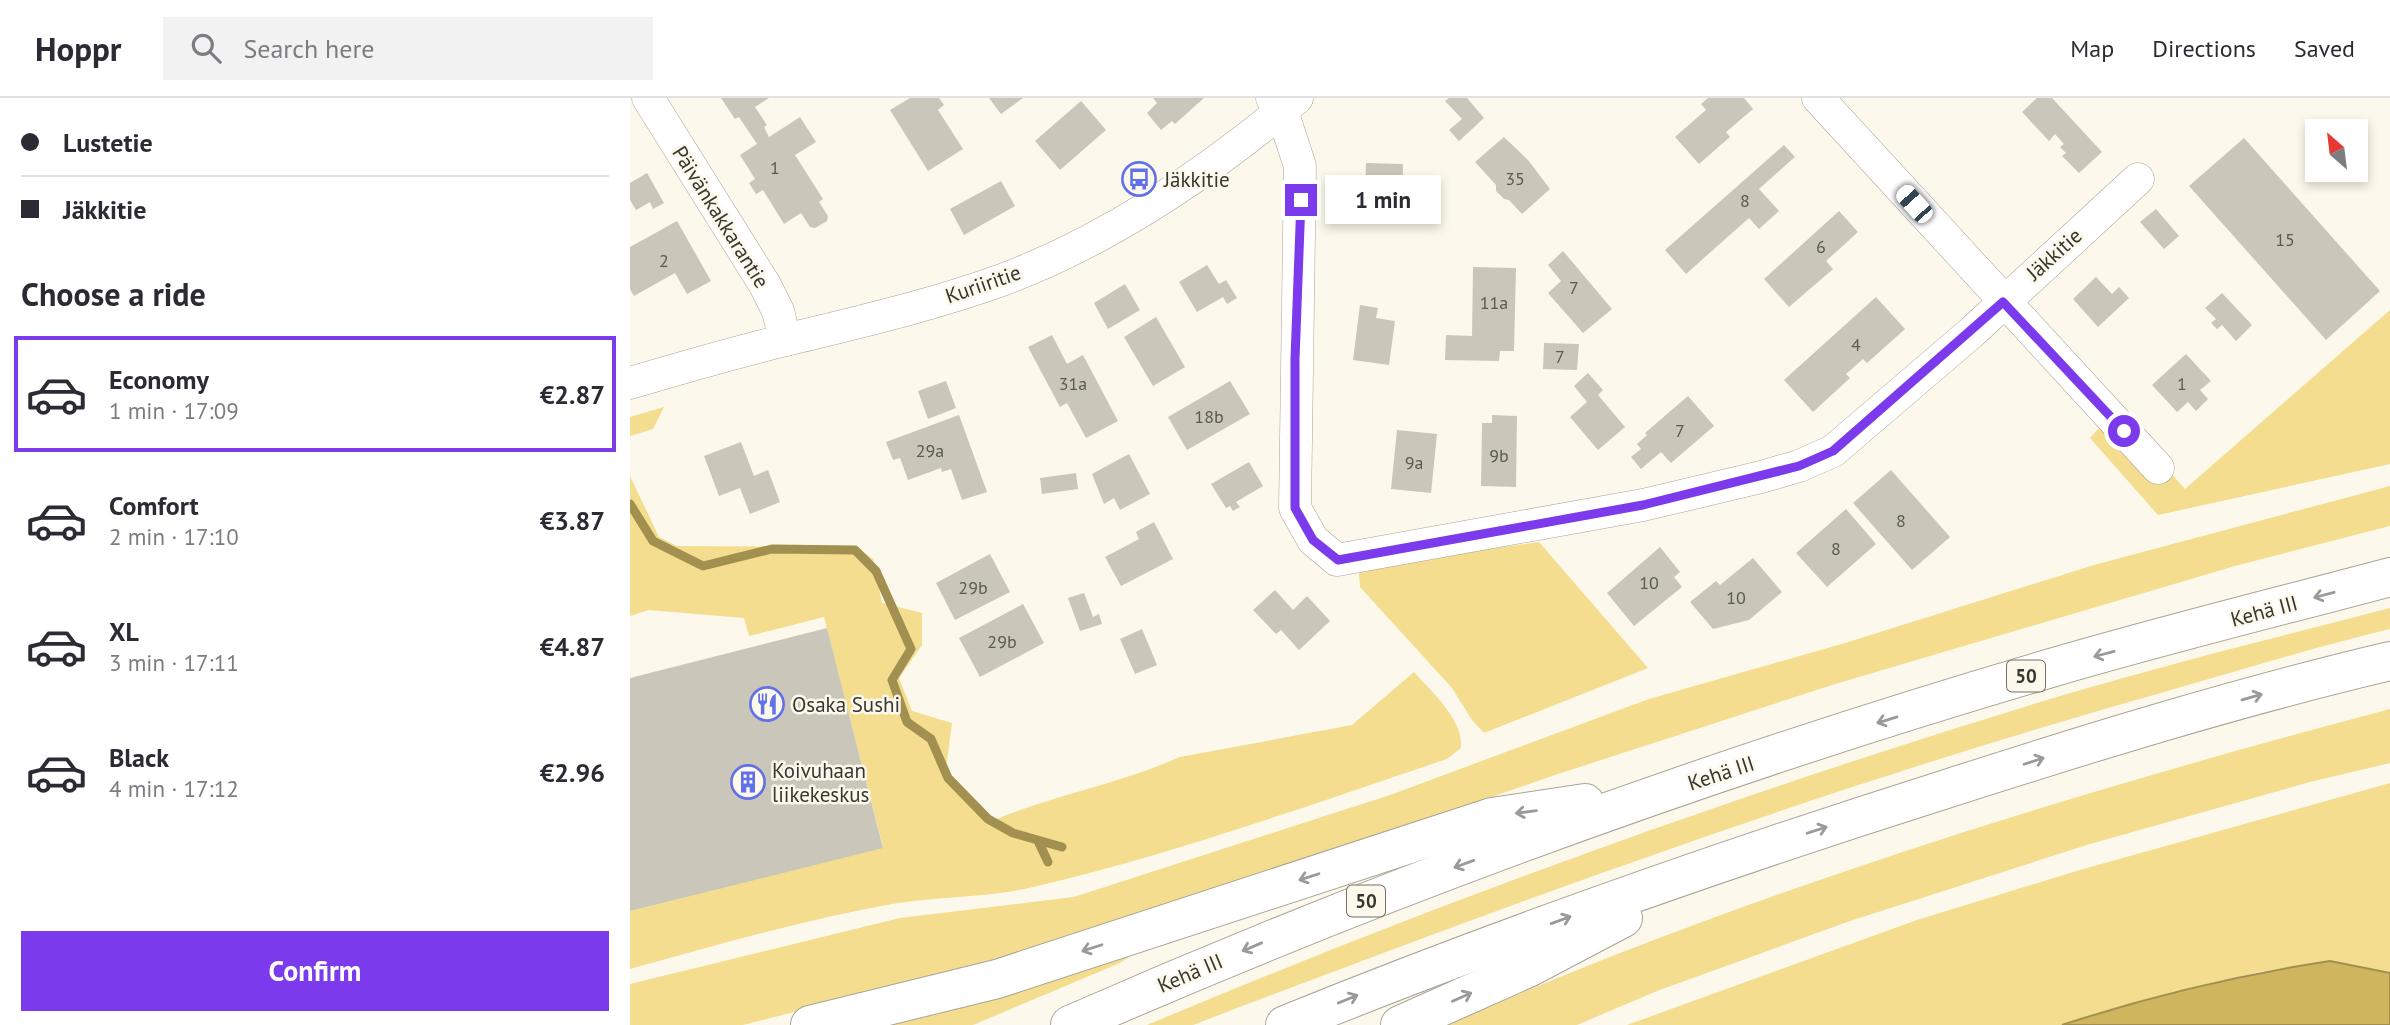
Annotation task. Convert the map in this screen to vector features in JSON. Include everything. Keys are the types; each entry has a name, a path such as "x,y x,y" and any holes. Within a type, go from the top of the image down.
{"highway":[{"name":"Kehä III","path":"1070,1025 1287,932 1666,791 2052,668 2390,577"},
{"path":"1285,1025 1406,976 1752,850 2083,746 2305,681 2390,661"},
{"path":"810,1025 997,979 1492,817 1666,791"},
{"path":"1400,1025 1528,968 1752,850"}],"street":[{"name":"Päivänkakkarantie","path":"648,98 765,285 778,311 785,340"},
{"path":"1818,98 2158,468"},
{"name":"Kuriiritie","path":"630,383 952,296 1045,262 1165,197 1284,102"},
{"name":"Jäkkitie","path":"1284,102 1300,166 1301,200 1295,359 1295,508 1313,540 1338,560 1589,517 1799,466 1833,451 2138,179"}],"shaded area":[{"path":"2390,310 2390,464 2158,515 2090,438 2115,411 2185,489"},
{"path":"664,407 653,429 630,436 630,417"},
{"path":"630,476 659,537 677,546 856,547 873,559 882,603 922,613 922,645 899,678 912,711 952,723 946,769 988,823 1180,757 1352,725 1414,672 1452,717 1461,737 1461,748 1447,759 1293,811 1086,874 1016,891 909,901 859,910 630,969 630,911 883,847 824,617 749,636 744,618 649,610 630,616"},
{"path":"2390,486 2390,526 2235,566 1832,685 1555,775 1161,912 1015,956 743,1025 630,1025 630,984 900,918 1074,897 1390,795 1649,699 1845,643 2094,565"},
{"path":"1539,542 1648,668 1484,733 1472,720 1452,688 1360,587 1359,574 1363,567"},
{"path":"2390,608 2390,629 2040,728 1796,806 1554,890 1193,1025 1147,1025 1471,896 1799,779 2067,694"},
{"path":"2390,709 2390,763 2310,782 2090,844 1850,921 1657,991 1577,1025 1446,1025 1677,931 1912,849 2030,811"},
{"path":"2390,783 2390,973 2330,961 2260,972 2172,992 2062,1025 1627,1025 1917,920 2080,870"},
{"path":"1144,947 1120,963 973,1025 868,1025"},
{"path":"2330,961 2390,973 2390,1025 2062,1025 2195,987"}],"building":[{"path":"721,98 769,98 755,107 767,125 764,127 769,137 800,117 816,142 795,155 823,199 819,202 828,216 827,221 815,228 810,227 801,213 784,224 763,190 756,194 749,183 755,179 740,155 757,144 739,117 735,119"},
{"path":"910,98 939,98 944,105 938,110 963,149 928,171 890,110"},
{"path":"989,98 1023,98 1001,114"},
{"path":"1153,98 1204,98 1175,124 1172,121 1161,130 1147,113 1157,103"},
{"path":"1449,98 1467,98 1484,118 1459,141 1449,130 1462,119 1445,101"},
{"path":"1708,98 1744,98 1753,109 1726,132 1730,137 1699,164 1675,137 1706,110 1701,104"},
{"path":"2037,98 2052,98 2102,152 2079,173 2062,156 2066,153 2060,147 2064,144 2055,134 2049,141 2022,112"},
{"path":"1081,101 1106,130 1060,170 1035,141"},
{"path":"1504,137 1528,160 1550,189 1522,214 1496,191 1496,185 1475,162"},
{"path":"2244,138 2380,291 2326,340 2189,186"},
{"path":"1784,145 1795,157 1759,189 1779,211 1759,229 1749,218 1686,274 1665,250"},
{"path":"1366,163 1403,164 1402,210 1395,210 1394,216 1382,216 1382,208 1365,207"},
{"path":"647,173 664,203 653,209 650,202 636,210 630,200 630,183"},
{"path":"1001,181 1015,206 964,235 950,209"},
{"path":"2156,209 2179,236 2164,249 2140,222"},
{"path":"1839,211 1858,232 1826,261 1833,269 1789,307 1764,279"},
{"path":"677,221 711,281 687,294 675,273 634,296 630,289 630,247"},
{"path":"1563,251 1612,309 1583,333 1548,293 1561,281 1548,265"},
{"path":"1207,265 1219,284 1226,280 1237,298 1227,304 1223,297 1197,312 1179,282"},
{"path":"1473,267 1516,268 1514,351 1500,351 1499,361 1445,360 1446,335 1472,336"},
{"path":"2096,277 2112,294 2119,287 2129,298 2098,327 2073,299"},
{"path":"1125,284 1140,310 1108,329 1094,303"},
{"path":"2222,293 2252,325 2236,341 2222,325 2217,329 2211,323 2216,319 2205,308"},
{"path":"1876,297 1905,329 1867,363 1863,359 1846,374 1850,378 1813,412 1784,380"},
{"path":"1360,305 1378,308 1376,318 1395,321 1389,365 1353,360"},
{"path":"1156,317 1185,367 1153,386 1124,337"},
{"path":"1052,335 1067,364 1083,355 1118,421 1086,438 1067,403 1060,407 1028,347"},
{"path":"1544,343 1579,344 1577,370 1543,369"},
{"path":"2186,354 2211,381 2200,390 2208,399 2196,411 2188,402 2177,412 2152,385"},
{"path":"1588,373 1603,390 1598,395 1625,427 1598,450 1570,417 1587,402 1574,386"},
{"path":"946,381 956,408 928,419 918,391"},
{"path":"1230,381 1250,414 1187,450 1168,417"},
{"path":"1688,396 1714,426 1671,463 1661,452 1641,469 1631,457 1641,449 1637,444 1647,435 1645,433"},
{"path":"959,415 987,492 962,500 951,469 942,472 941,468 908,480 900,458 893,460 886,442"},
{"path":"1492,415 1517,416 1516,487 1481,486 1482,423 1492,423"},
{"path":"1397,430 1437,434 1431,493 1391,489"},
{"path":"741,442 754,476 768,470 780,502 750,514 740,488 719,496 704,456"},
{"path":"1129,454 1150,494 1120,510 1114,498 1104,504 1092,474"},
{"path":"1249,462 1263,486 1236,502 1240,507 1233,511 1230,506 1226,508 1211,484"},
{"path":"1891,470 1950,537 1912,570 1853,503"},
{"path":"1076,473 1078,489 1042,494 1040,478"},
{"path":"1846,509 1876,544 1827,587 1796,553"},
{"path":"1154,522 1173,559 1121,586 1105,557 1139,539 1136,532"},
{"path":"1660,547 1680,572 1674,577 1682,587 1634,626 1607,593"},
{"path":"990,554 1010,592 955,620 936,583"},
{"path":"1753,558 1782,592 1749,620 1713,629 1690,602 1716,581 1720,585"},
{"path":"1275,590 1293,610 1307,596 1330,621 1299,650 1281,630 1276,634 1253,610"},
{"path":"1084,593 1093,617 1099,614 1102,624 1080,631 1068,598"},
{"path":"1023,604 1044,643 980,677 959,638"},
{"name":"Koivuhaan liikekeskus","path":"827,628 883,848 630,911 630,678"},
{"path":"1142,629 1157,665 1135,674 1120,639"}],"waterway":[{"path":"630,504 653,541 703,566 772,549 855,550 876,571 911,649 892,680 907,722 931,739 948,778 988,819 1013,833 1062,847"},
{"path":"1039,843 1048,862"}],"place":[{"name":"Jäkkitie","path":"1139,179"},
{"name":"Osaka Sushi","path":"767,704"},
{"name":"Koivuhaan liikekeskus","path":"748,782"}],"route":[{"path":"1301,200 1295,359 1295,508 1313,540 1338,560 1589,517 1799,466 1833,451 1972,332 2003,302 2124,431"}]}
